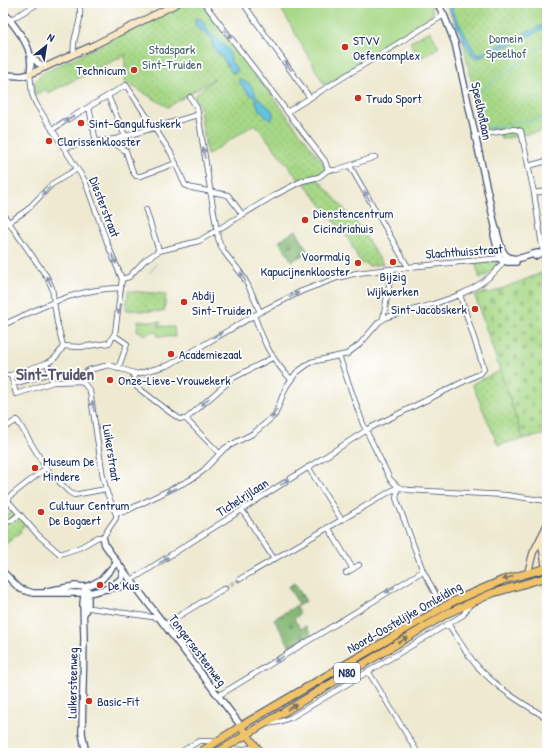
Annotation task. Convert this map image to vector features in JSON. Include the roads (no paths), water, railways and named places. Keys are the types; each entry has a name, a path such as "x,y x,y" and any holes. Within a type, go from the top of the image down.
{"main road":[{"path":"30,74 178,3"},
{"path":"528,572 533,553 547,525"},
{"path":"543,533 542,546 547,572"},
{"name":"Noord-Oostelijke Omleiding","path":"198,753 219,741 240,726 452,602 493,583 528,572 547,572"},
{"name":"Noord-Oostelijke Omleiding","path":"216,753 428,625 472,602 547,572"},
{"name":"Tongersesteenweg","path":"240,726 258,750"}],"street":[{"path":"10,20 39,3"},
{"path":"74,54 74,42 80,20 79,3"},
{"path":"204,3 325,161 328,170"},
{"path":"243,3 310,98"},
{"name":"Speelhoflaan","path":"437,3 444,15 455,43 503,259"},
{"path":"4,13 10,20 31,56 38,63 46,67"},
{"path":"287,112 444,15"},
{"path":"4,77 30,74 31,56"},
{"name":"Diesterstraat","path":"30,74 32,94 52,130 85,181 122,279 113,337"},
{"path":"52,130 126,85 155,128 176,163 185,185 192,188 228,195 242,214"},
{"path":"108,96 126,136"},
{"path":"190,97 197,108 215,231 222,251 240,271 252,292 260,312"},
{"path":"89,107 96,142"},
{"path":"64,148 82,143 116,139 197,115"},
{"path":"476,136 519,130 522,135 544,252"},
{"path":"116,139 118,146 126,151 132,170 136,176 141,176 176,163"},
{"path":"328,170 336,170 375,157"},
{"path":"528,166 547,161"},
{"path":"350,166 408,266"},
{"path":"5,224 27,210 52,184 77,168"},
{"path":"122,279 129,277 145,260 159,251 199,241 242,214 289,188 302,181 325,175 328,170"},
{"path":"534,193 547,191"},
{"path":"146,210 159,251"},
{"path":"3,214 5,224 47,277 52,288 57,322 63,346 50,362 10,375 3,375"},
{"name":"Slachthuisstraat","path":"133,374 168,365 254,315 318,284 357,273 392,268 519,258 544,252"},
{"path":"86,591 102,578 116,562 105,545 103,537 116,518 116,512 124,512 190,480 203,471 219,453 248,438 272,419 291,379 307,364 339,356 354,349 383,319 460,295 496,272 503,259"},
{"path":"383,319 392,268"},
{"path":"3,325 78,292 121,288"},
{"name":"Tichelrijlaan","path":"132,583 366,430 472,378 484,369 460,295"},
{"path":"254,315 263,341 272,358 291,379"},
{"path":"63,346 80,347 109,343 113,337 127,344 118,369"},
{"path":"339,356 366,430 390,479 398,487 408,490 506,495 547,501"},
{"path":"10,375 16,394 53,382 82,380 85,373 89,370 110,366 133,374 137,387 163,408 180,419 186,419 233,378 272,358"},
{"path":"47,363 53,382"},
{"path":"13,384 50,373"},
{"name":"Luikerstraat","path":"82,380 90,391 106,489 116,512"},
{"path":"186,419 203,434 219,453"},
{"path":"3,428 17,420 46,468 69,492 74,495 106,489"},
{"path":"308,467 341,519"},
{"path":"46,468 9,497 9,502 60,554 81,547 98,537 103,537"},
{"path":"240,579 398,487"},
{"path":"398,487 396,498 423,571 436,595"},
{"path":"242,510 274,559"},
{"path":"3,524 20,514"},
{"path":"328,527 353,569"},
{"name":"Tongersesteenweg","path":"116,562 240,726"},
{"path":"346,573 359,565"},
{"path":"218,696 423,571"},
{"path":"3,572 20,589 28,592 39,593 74,586 86,591 100,590 132,583"},
{"path":"110,588 121,579 123,572"},
{"path":"164,625 188,609 225,588"},
{"path":"86,606 100,590"},
{"name":"Luikersteenweg","path":"86,591 86,606 84,614 82,733 86,753"},
{"path":"262,725 279,722 292,717 463,615 472,602"},
{"path":"86,606 159,618"},
{"path":"448,624 471,659 490,679 508,694 547,718"},
{"path":"368,671 418,753"},
{"path":"180,753 199,741 219,741"},
{"path":"234,753 239,750 258,750"}],"water":[{"path":"449,3 457,3 453,6 452,11 476,54 478,55 547,23 547,26 524,39 475,59 465,43 447,6"},
{"path":"197,18 202,20 208,31 229,51 231,61 237,69 237,72 232,73 222,57 214,50 211,38 197,27 194,20"},
{"path":"240,79 251,85 257,97 272,110 273,117 271,120 258,108 255,98 248,93 238,81"}],"waterway":[{"path":"475,96 547,42"},
{"path":"480,129 547,117"},
{"path":"150,273 156,264"}],"tunnel":[{"path":"225,588 240,579"}],"place":[{"name":"STVV Oefencomplex","path":"345,47"},
{"name":"Technicum","path":"134,70"},
{"name":"Trudo Sport","path":"358,98"},
{"name":"Sint-Gangulfuskerk","path":"81,123"},
{"name":"Clarissenklooster","path":"49,141"},
{"name":"Dienstencentrum Cicindriahuis","path":"305,220"},
{"name":"Bijzig Wijkwerken","path":"393,262"},
{"name":"Voormalig Kapucijnenklooster","path":"358,263"},
{"name":"Abdij Sint-Truiden","path":"184,302"},
{"name":"Sint-Jacobskerk","path":"475,309"},
{"name":"Academiezaal","path":"171,354"},
{"name":"Onze-Lieve-Vrouwekerk","path":"110,380"},
{"name":"Museum De Mindere","path":"35,468"},
{"name":"Cultuur Centrum De Bogaert","path":"41,512"},
{"name":"De Kus","path":"100,585"},
{"name":"Basic-Fit","path":"89,701"}],"district":[{"name":"Sint-Truiden","path":"55,374"}],"park label":[{"name":"Domein Speelhof","path":"506,46"},
{"name":"Stadspark Sint-Truiden","path":"172,56"}]}
